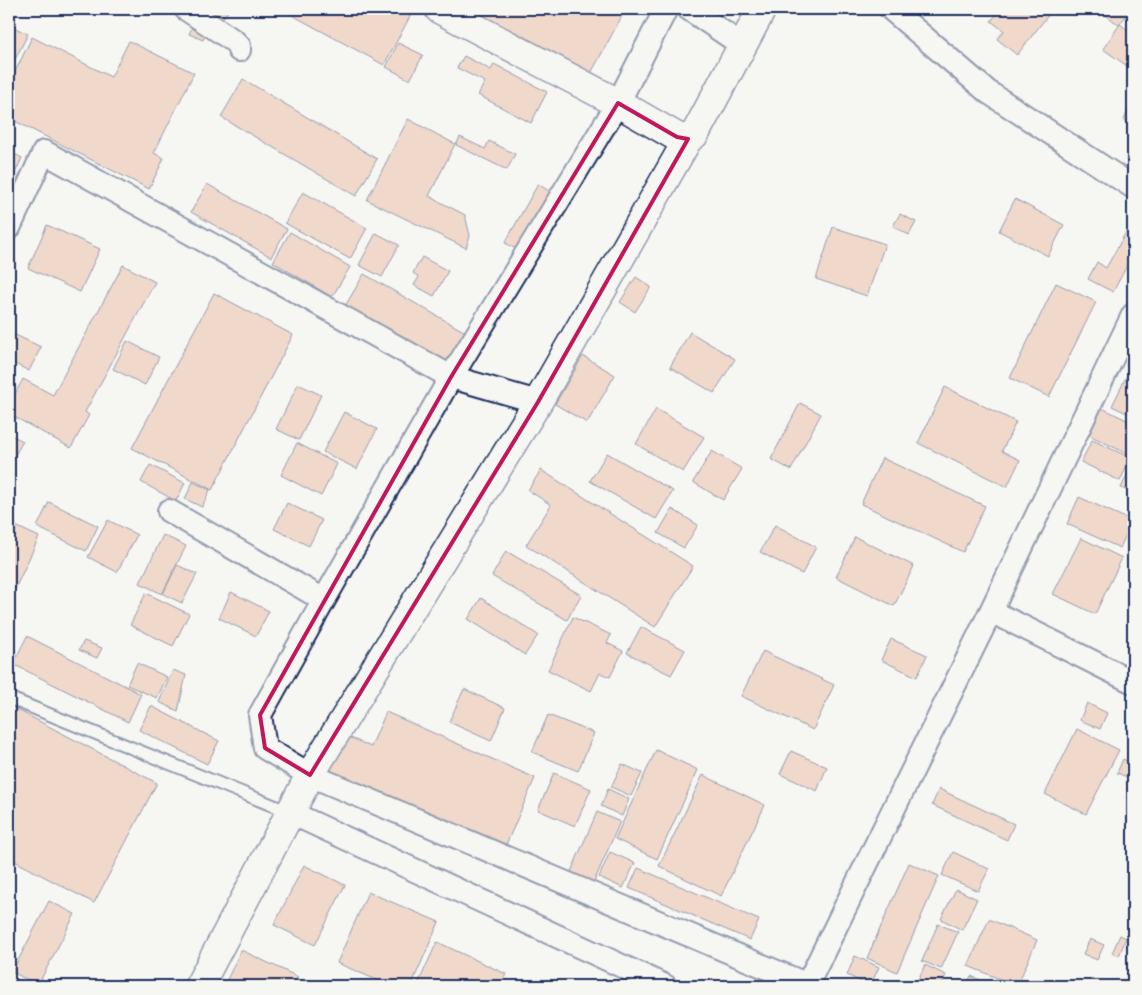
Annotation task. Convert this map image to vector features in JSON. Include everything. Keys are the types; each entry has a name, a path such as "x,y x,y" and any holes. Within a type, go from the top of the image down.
{"street":[{"path":"186,9 234,41 239,50"},
{"path":"439,9 618,103 677,137 688,139"},
{"path":"666,9 618,103 451,377 260,716 265,748 310,774 808,986 1133,315"},
{"path":"689,9 742,45"},
{"path":"199,986 310,774 538,402 688,139 695,134 762,9"},
{"path":"891,9 988,92 1133,187"},
{"path":"9,228 44,152 451,377 538,402"},
{"path":"169,511 324,600"},
{"path":"991,611 1133,682"},
{"path":"289,812 665,986"}],"lane":[{"path":"9,698 289,812"}],"highlighted area":[{"path":"618,103 677,137 688,139 538,402 310,775 265,748 260,715 451,377"}],"building":[{"path":"199,9 230,9 218,24"},
{"path":"281,9 414,9 384,65"},
{"path":"463,9 614,9 623,14 589,77"},
{"path":"1001,9 1053,9 1017,55 997,39 1004,31 991,21"},
{"path":"1098,9 1131,9 1119,25"},
{"path":"196,19 209,25 203,40 189,34"},
{"path":"1120,24 1133,34 1133,64 1130,68 1103,49"},
{"path":"9,25 28,34 9,71"},
{"path":"32,37 111,77 129,41 194,73 154,153 164,158 149,189 9,118 9,84"},
{"path":"398,43 423,55 410,80 386,67"},
{"path":"464,56 491,70 494,64 547,92 531,123 478,95 485,82 457,68"},
{"path":"243,79 377,159 356,196 221,117"},
{"path":"1133,99 1133,124 1124,120"},
{"path":"408,119 455,144 429,196 465,215 470,236 466,248 367,200"},
{"path":"460,137 485,149 489,141 515,154 507,170 456,145"},
{"path":"9,151 22,158 9,186"},
{"path":"207,184 287,229 271,257 191,212"},
{"path":"538,184 552,193 520,251 505,243"},
{"path":"303,192 367,228 350,259 285,223"},
{"path":"1015,199 1064,225 1048,256 999,231"},
{"path":"900,214 916,222 909,235 893,226"},
{"path":"47,225 100,249 80,292 28,268"},
{"path":"833,227 885,244 867,296 816,279"},
{"path":"290,232 350,267 332,297 273,262"},
{"path":"1126,232 1133,236 1133,254 1113,292 1088,279 1097,262 1106,268"},
{"path":"376,233 399,245 382,277 359,265"},
{"path":"422,257 448,271 434,296 414,285 419,277 413,273"},
{"path":"123,265 155,282 85,412 89,415 71,448 9,414 9,405 23,379 53,395"},
{"path":"364,274 467,333 447,367 344,308"},
{"path":"636,277 651,287 635,312 620,302"},
{"path":"1056,283 1096,302 1049,397 1010,378"},
{"path":"214,293 293,335 212,490 132,448"},
{"path":"9,332 41,347 29,371 9,361"},
{"path":"690,332 735,359 714,393 670,367"},
{"path":"127,341 159,357 145,385 113,369"},
{"path":"583,356 615,375 587,423 555,404"},
{"path":"1131,367 1133,368 1133,416 1112,406"},
{"path":"298,384 321,395 299,440 276,429"},
{"path":"945,387 1016,422 1002,451 1020,460 1007,487 918,443"},
{"path":"800,403 821,414 791,470 771,459"},
{"path":"1102,408 1133,423 1132,456 1089,435"},
{"path":"656,409 704,437 683,472 636,444"},
{"path":"344,412 377,429 357,469 323,452"},
{"path":"9,434 23,441 10,464 9,464"},
{"path":"1092,440 1131,458 1120,481 1081,462"},
{"path":"297,443 337,464 321,496 281,475"},
{"path":"712,451 742,469 723,500 693,482"},
{"path":"607,453 673,491 656,519 590,481"},
{"path":"882,458 985,506 963,552 861,504"},
{"path":"1133,462 1133,493 1121,488"},
{"path":"150,465 185,483 176,501 141,482"},
{"path":"541,470 693,566 655,627 526,545 551,505 528,490"},
{"path":"193,482 210,490 202,507 185,499"},
{"path":"1079,497 1132,521 1120,548 1067,524"},
{"path":"49,502 98,526 86,551 37,527"},
{"path":"287,503 322,520 309,546 274,529"},
{"path":"672,509 698,525 684,548 658,533"},
{"path":"108,520 137,535 117,572 88,557"},
{"path":"9,523 39,537 9,602"},
{"path":"775,525 816,547 802,574 760,552"},
{"path":"163,535 186,546 162,594 140,583"},
{"path":"855,537 914,566 894,606 836,577"},
{"path":"1081,538 1122,558 1095,614 1053,594"},
{"path":"506,551 581,595 567,620 492,576"},
{"path":"177,565 197,574 182,603 163,594"},
{"path":"231,592 269,611 256,636 219,618"},
{"path":"146,593 189,614 173,646 130,625"},
{"path":"481,598 538,635 525,655 468,619"},
{"path":"573,617 611,635 607,643 623,651 610,677 600,673 591,691 548,670"},
{"path":"641,627 685,650 671,675 627,653"},
{"path":"27,636 141,694 128,722 13,664"},
{"path":"891,639 927,655 917,677 881,660"},
{"path":"84,641 102,648 97,658 79,650"},
{"path":"763,651 834,685 813,730 741,696"},
{"path":"137,663 167,677 157,698 127,685"},
{"path":"173,670 186,675 178,711 159,702"},
{"path":"464,689 505,708 491,741 449,722"},
{"path":"1087,703 1107,713 1100,729 1080,720"},
{"path":"151,706 219,741 207,764 139,730"},
{"path":"12,707 157,783 94,903 9,858 9,713"},
{"path":"386,712 535,778 505,847 329,770 344,735 371,747"},
{"path":"548,715 594,733 578,771 532,752"},
{"path":"1077,729 1119,750 1086,814 1045,794"},
{"path":"656,750 698,770 657,859 615,839"},
{"path":"791,751 827,767 817,791 780,774"},
{"path":"1123,759 1133,764 1127,777 1117,773"},
{"path":"622,764 642,773 631,796 611,787"},
{"path":"554,773 591,789 575,826 538,810"},
{"path":"703,775 765,805 721,896 659,866"},
{"path":"1133,786 1133,801 1128,798"},
{"path":"608,789 629,799 622,816 601,806"},
{"path":"939,789 1014,824 1007,840 932,805"},
{"path":"597,812 620,822 593,884 570,874"},
{"path":"610,852 635,863 623,888 599,877"},
{"path":"953,852 989,869 978,891 942,875"},
{"path":"909,863 939,876 897,972 867,958"},
{"path":"304,865 345,885 315,945 274,925"},
{"path":"638,868 759,920 750,940 629,888"},
{"path":"956,889 977,899 962,930 941,919"},
{"path":"368,892 439,922 411,986 391,986 337,963"},
{"path":"1133,900 1133,915 1128,913"},
{"path":"49,901 75,914 38,985 12,972"},
{"path":"989,919 1037,940 1017,986 968,966"},
{"path":"938,924 958,932 941,969 922,961"},
{"path":"1120,935 1126,938 1119,956 1112,953"},
{"path":"1090,939 1104,945 1097,960 1083,954"},
{"path":"437,942 506,974 500,986 417,986"},
{"path":"241,950 298,977 293,986 224,986"},
{"path":"855,956 879,967 870,986 847,975"},
{"path":"925,965 946,975 941,986 915,986"},
{"path":"971,976 994,986 966,986"}]}
